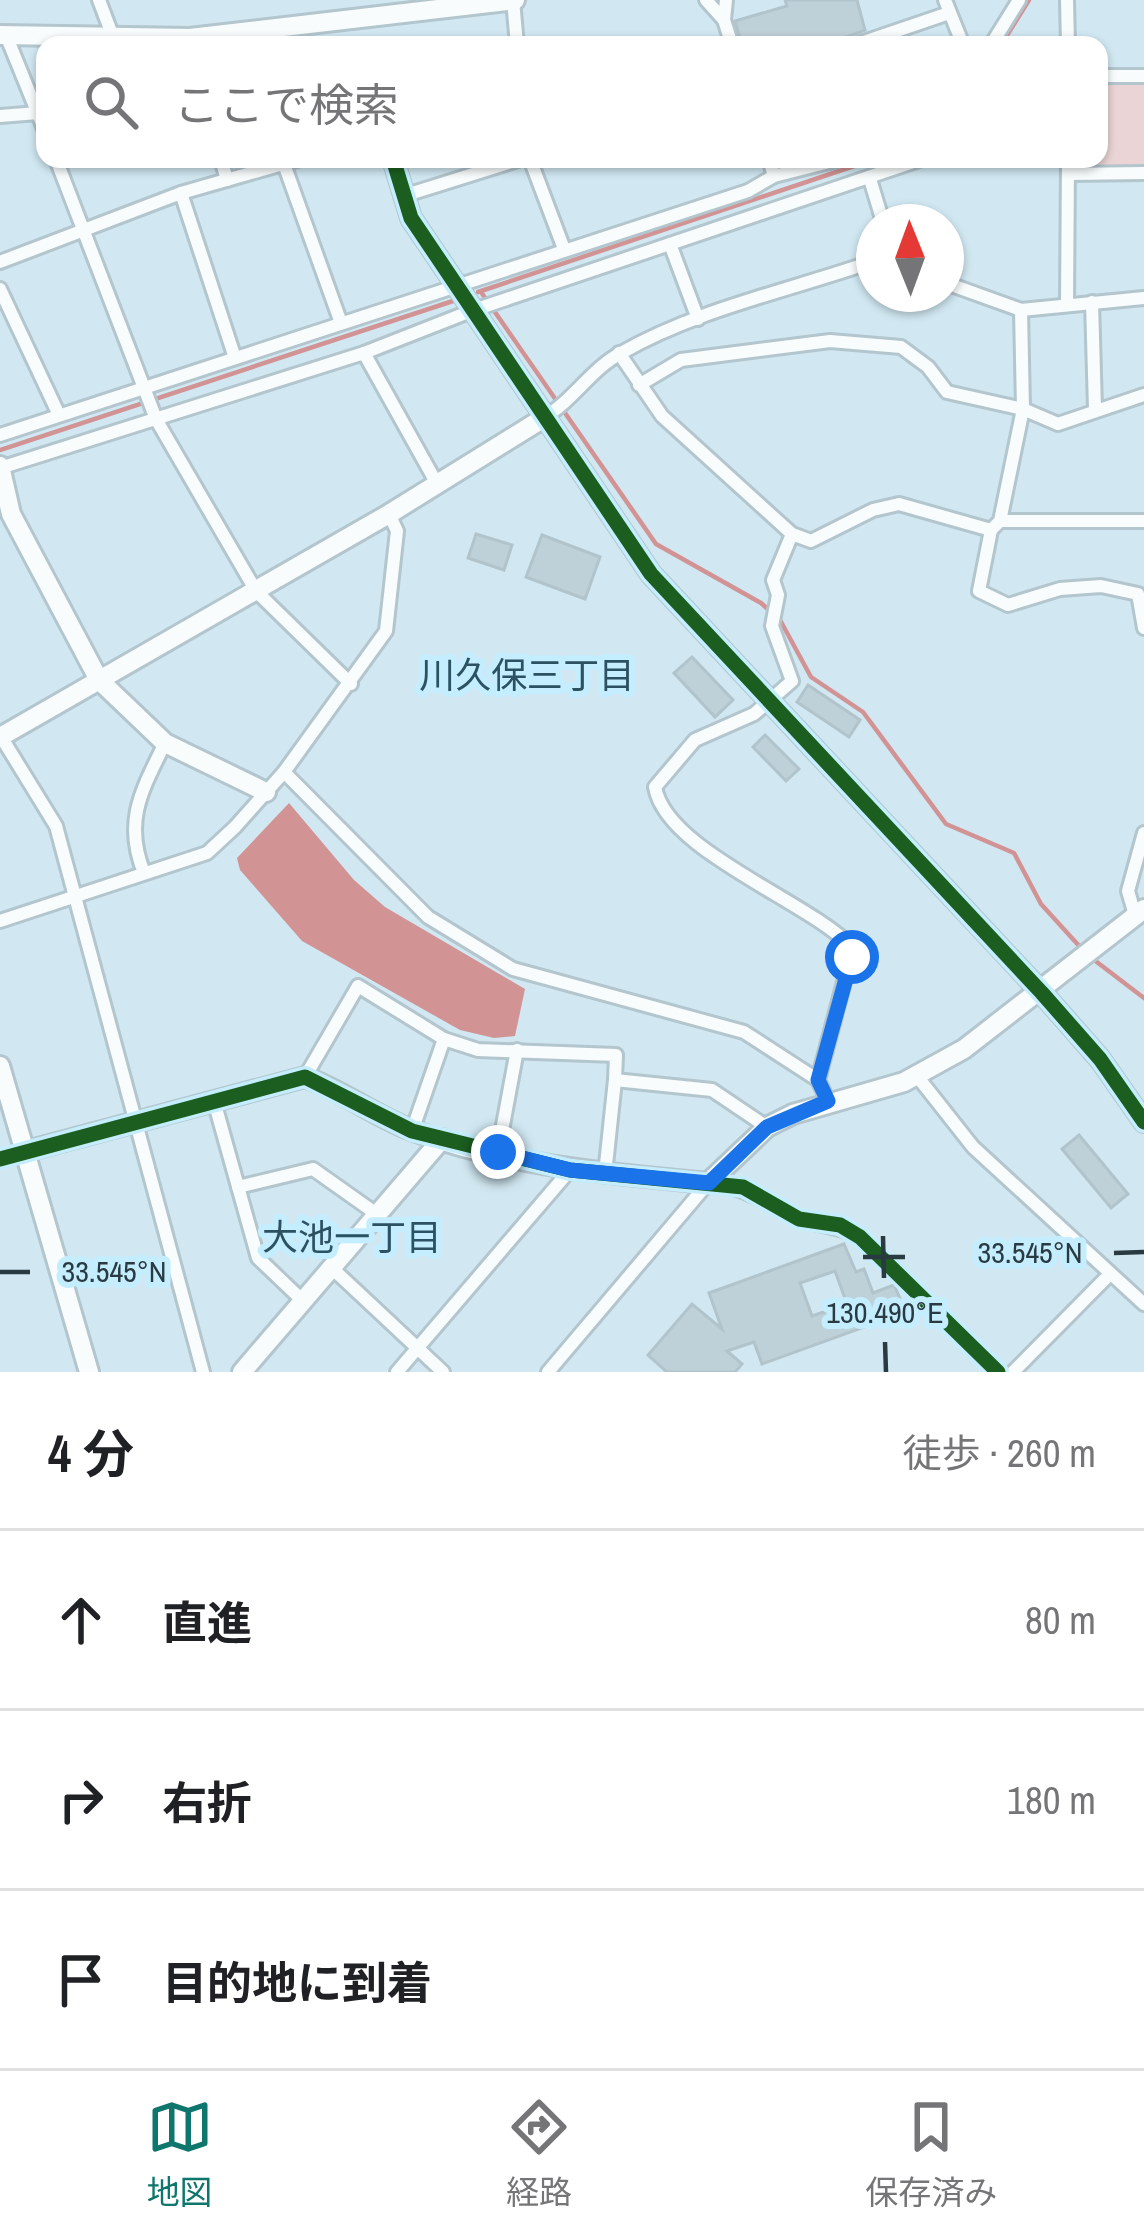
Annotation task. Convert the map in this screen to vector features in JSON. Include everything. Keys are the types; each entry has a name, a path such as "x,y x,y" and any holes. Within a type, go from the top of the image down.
{"street":[{"path":"99,0 113,36"},
{"path":"362,36 368,0"},
{"path":"231,36 514,0 517,36"},
{"path":"706,0 724,20"},
{"path":"726,0 724,20 729,36"},
{"path":"997,36 1019,0"},
{"path":"1067,0 1069,36"},
{"path":"877,36 947,7 959,36"},
{"path":"36,109 3,35 58,36"},
{"path":"1108,76 1144,76"},
{"path":"0,116 36,113"},
{"path":"60,168 156,417 256,591 351,684"},
{"path":"224,168 227,180"},
{"path":"0,262 181,193 270,168"},
{"path":"285,168 341,323"},
{"path":"395,168 411,218 471,311 549,415 651,574 1042,993 1100,1059 1144,1122"},
{"path":"403,196 492,168"},
{"path":"533,168 564,249"},
{"path":"772,168 774,176"},
{"path":"0,435 748,191 774,176 806,168"},
{"path":"266,792 165,743 99,680 6,508 0,468 364,353 471,311 897,168"},
{"path":"1067,305 1068,168"},
{"path":"1090,168 1144,173"},
{"path":"870,178 878,204"},
{"path":"181,193 235,358"},
{"path":"670,244 698,319"},
{"path":"203,1372 56,826 0,736 389,514 569,403 619,353 698,319 856,267"},
{"path":"0,289 59,415"},
{"path":"964,289 1021,310 1144,298"},
{"path":"1092,302 1095,410"},
{"path":"1021,310 1023,409 979,591 1007,605 1060,589 1101,586 1138,594 1144,628"},
{"path":"638,385 681,360 704,355 854,342 901,347 928,367 947,392 1023,409 1058,424 1144,395"},
{"path":"364,353 436,482"},
{"path":"619,353 662,416 792,534 812,541 873,509 899,504 996,526 1144,521"},
{"path":"0,921 207,854 284,772 376,649 392,610 397,531 389,514"},
{"path":"792,534 776,569 772,626 792,682 768,703 695,740 655,787 657,801 706,850 797,904 853,948 818,1080"},
{"path":"144,873 133,844 135,806 165,743"},
{"path":"284,772 428,917 512,969 744,1032 818,1080 828,1101"},
{"path":"548,1372 709,1183 767,1127 828,1101 917,1076 998,1028 1139,912 1128,891 1144,833"},
{"path":"305,1077 358,986 444,1039 478,1050 616,1055 605,1174"},
{"path":"412,1131 444,1039"},
{"path":"498,1152 517,1050"},
{"path":"0,1066 89,1372"},
{"path":"917,1076 973,1147 1144,1304"},
{"path":"0,1159 305,1077 412,1131 570,1170 743,1187 799,1219 840,1226 860,1237 998,1372"},
{"path":"615,1081 712,1090 767,1127"},
{"path":"214,1101 258,1258 303,1301"},
{"path":"242,1372 442,1139"},
{"path":"238,1187 314,1168 379,1215"},
{"path":"398,1372 570,1170"},
{"path":"333,1269 443,1372"},
{"path":"1013,1372 1110,1274"}],"shaded area":[{"path":"1108,76 1144,76 1144,173 1068,174 1068,168 1108,168"},
{"path":"289,803 354,880 385,907 525,989 515,1036 494,1038 460,1030 302,941 240,870 237,858"}],"building":[{"path":"785,0 857,0 865,30 849,36 739,36 735,21 787,6"},
{"path":"476,534 512,545 504,570 468,558"},
{"path":"542,535 600,557 585,599 526,577"},
{"path":"692,657 733,700 715,717 674,673"},
{"path":"808,685 860,720 849,737 797,702"},
{"path":"765,735 799,769 786,781 753,747"},
{"path":"1079,1135 1128,1194 1111,1208 1062,1149"},
{"path":"844,1244 856,1272 864,1269 873,1293 894,1285 906,1312 762,1364 754,1342 727,1351 742,1364 735,1372 667,1372 648,1355 692,1304 722,1329 709,1293","holes":["835,1271 847,1304 812,1316 800,1283"]}],"waterway":[{"path":"1007,36 1029,0"},
{"path":"478,292 848,168"},
{"path":"481,292 656,544 761,603 780,620 811,677 863,712 946,824 1014,853 1041,904 1081,948"},
{"path":"0,450 456,300"},
{"path":"1089,956 1144,998"}],"cycle path":[{"path":"396,168 411,218 651,574 1042,993 1100,1059 1144,1122"},
{"path":"0,1159 305,1077 412,1131 570,1170 743,1187 799,1219 840,1225 860,1237 998,1372"}],"district":[{"name":"川久保三丁目","path":"527,675"},
{"name":"大池一丁目","path":"352,1237"}],"route":[{"path":"498,1152 570,1170 709,1183 767,1127 828,1101 818,1080 852,957"}]}
